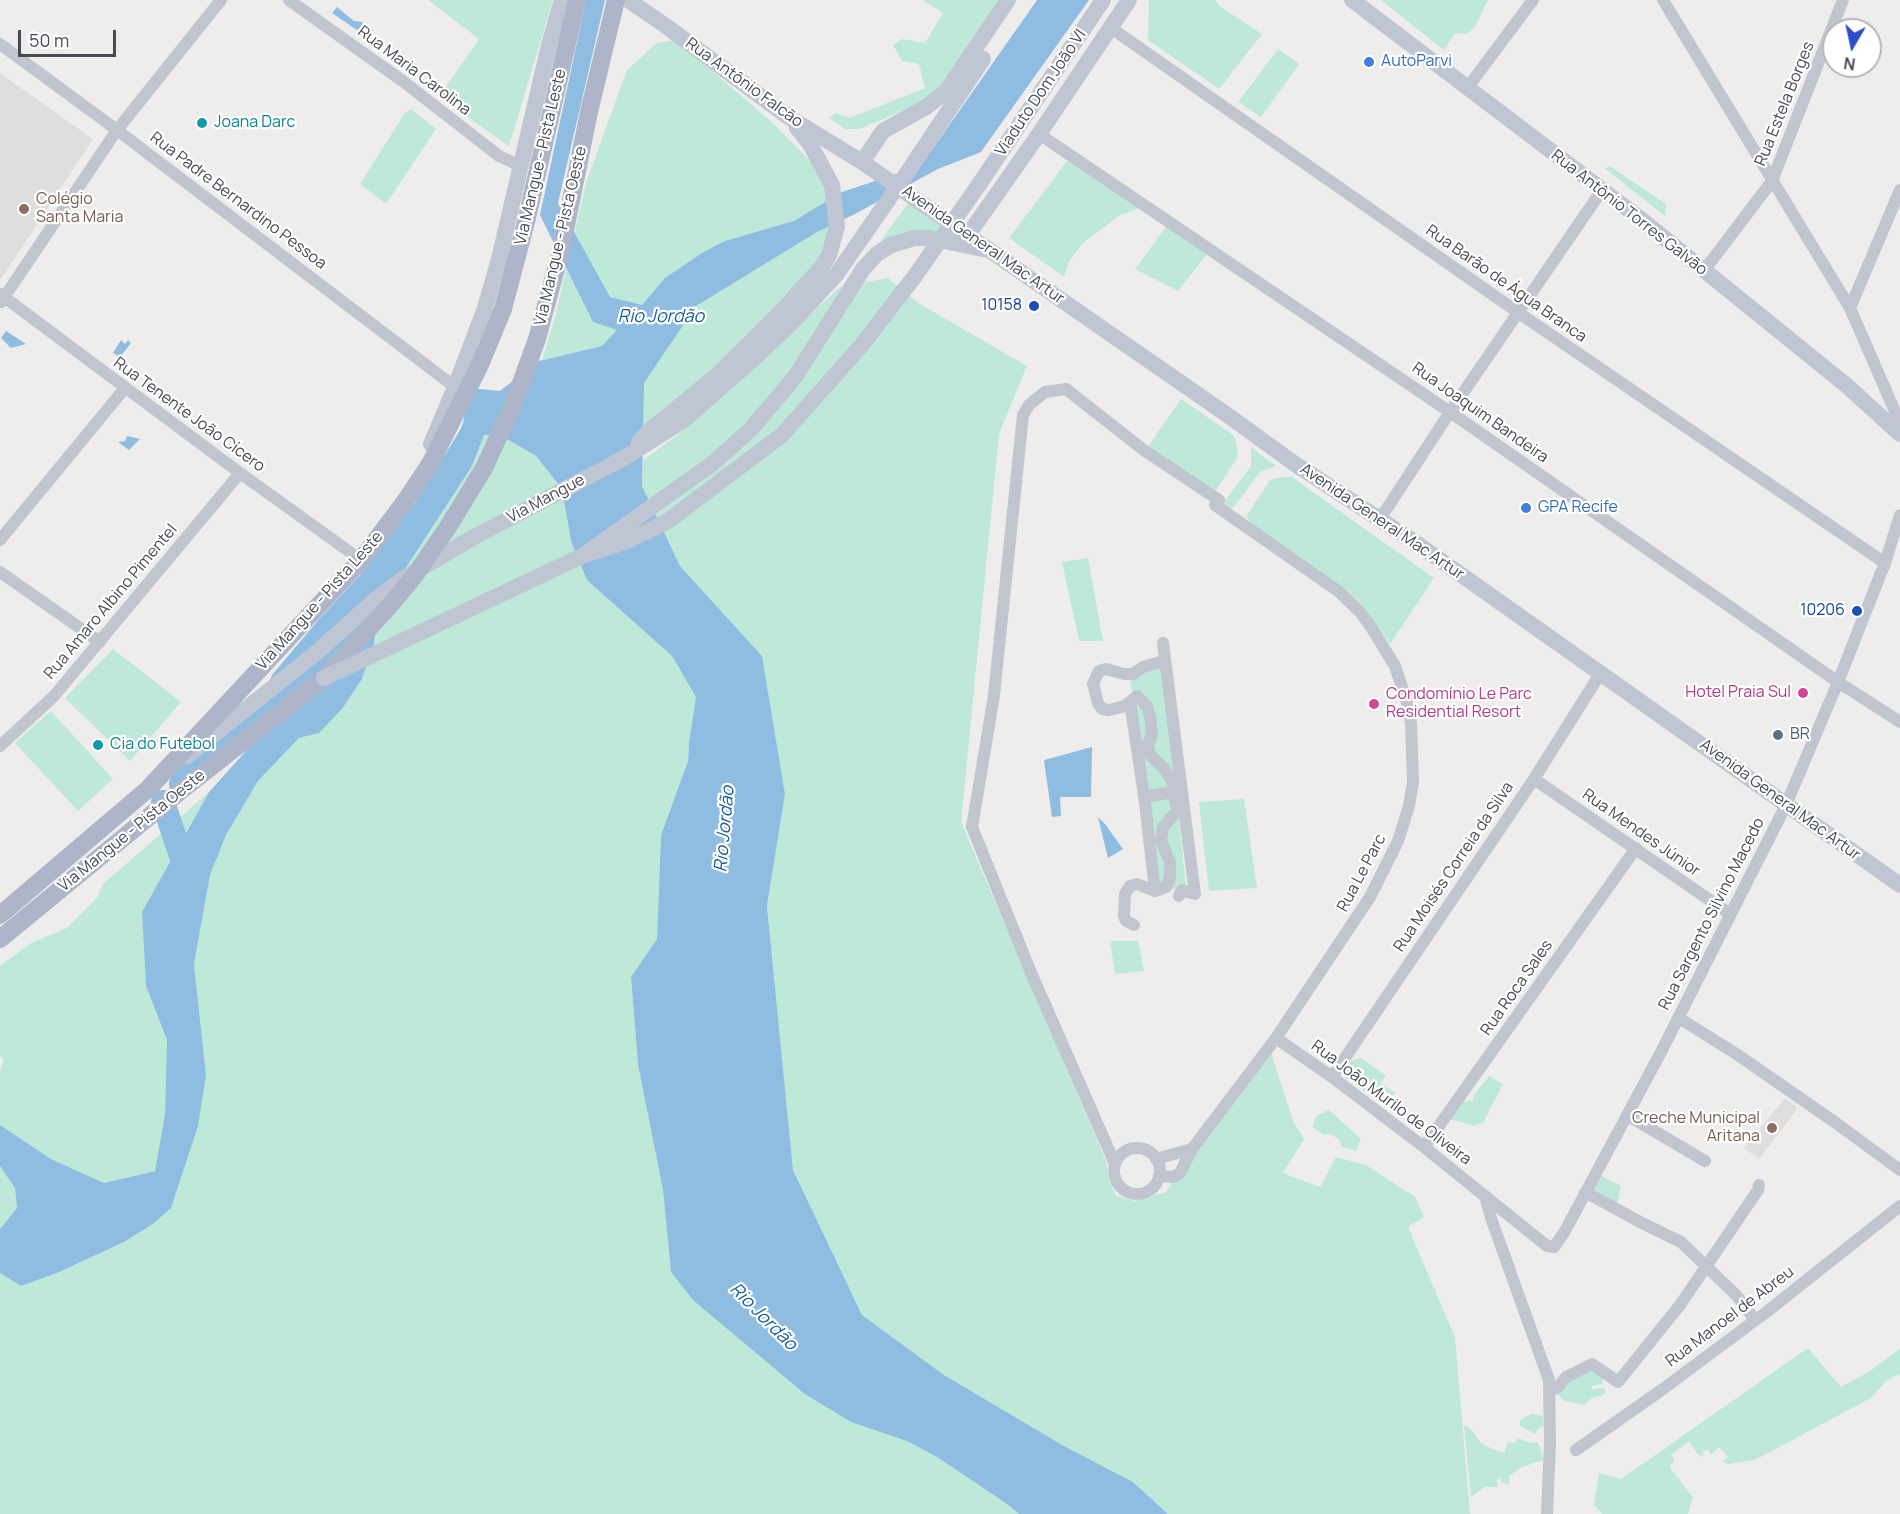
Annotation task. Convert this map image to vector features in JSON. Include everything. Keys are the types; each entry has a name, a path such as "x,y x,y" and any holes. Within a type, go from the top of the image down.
{"main road":[{"path":"404,503 456,387 485,308 562,0"},
{"name":"Via Mangue - Pista Leste","path":"0,915 148,789 361,560 430,464 479,367 503,309 514,271 577,0"},
{"name":"Rua Antônio Falcão","path":"626,0 666,26 787,116 868,165"},
{"name":"Via Mangue - Pista Oeste","path":"0,939 179,792 324,678 392,603 422,565 484,468 513,405 537,339 561,250 589,112 626,0"},
{"path":"868,165 883,131 939,99 962,70 1008,0"},
{"name":"Via Mangue","path":"148,789 403,579 474,537 658,438 684,420 741,370 796,318 836,275 908,173 1021,0"},
{"name":"Viaduto Dom João VI","path":"582,556 625,542 668,521 782,435 861,346 915,276 1103,0"},
{"path":"969,235 1129,0"},
{"name":"Rua Antônio Torres Galvão","path":"1352,0 1642,220 1703,272 1846,385 1900,434"},
{"path":"624,458 649,431 715,377 779,314 821,268 829,255 837,226 832,185 810,144 787,116"},
{"name":"Avenida General Mac Artur","path":"868,165 1295,464 1380,519 1600,674 1681,728 1900,885"},
{"path":"324,678 582,556 712,464 751,429 795,377 863,269 877,254 891,245 915,238 930,238 967,244 995,253"}],"street":[{"path":"1,298 117,130 221,0"},
{"name":"Rua Maria Carolina","path":"289,0 404,82 499,156 521,166"},
{"path":"1468,87 1533,0"},
{"path":"1663,0 1850,308 1900,423"},
{"name":"Rua Estela Borges","path":"1703,272 1772,181 1843,0"},
{"name":"Rua Barão de Água Branca","path":"1111,28 1519,313 1884,563"},
{"name":"Rua Padre Bernardino Pessoa","path":"0,44 456,387"},
{"name":"Rua Joaquim Bandeira","path":"1039,134 1450,412 1838,682 1900,722"},
{"path":"1380,519 1450,412 1602,190"},
{"path":"1850,308 1900,190"},
{"name":"Rua Tenente João Cícero","path":"1,298 361,560"},
{"path":"0,540 125,388"},
{"name":"Rua Le Parc","path":"1066,389 1145,451 1338,591 1360,612 1395,666 1411,723 1413,782 1409,806 1398,841 1370,897 1276,1038 1192,1149 1180,1173 1173,1177 1159,1176 1154,1187 1147,1191 1132,1193 1119,1185 1115,1179 1115,1164 1032,975 972,827 994,695 1023,415 1029,405 1045,392 1066,389"},
{"name":"Rua Amaro Albino Pimentel","path":"0,746 54,696 240,473"},
{"name":"Rua Sargento Silvino Macedo","path":"1552,1248 1561,1238 1679,1018 1786,805 1838,682 1900,515"},
{"path":"0,572 100,642"},
{"path":"1163,643 1178,791 1195,894 1182,890 1179,896"},
{"path":"1134,925 1126,921 1124,916 1125,894 1130,886 1137,884 1155,891 1166,887 1170,878 1170,861 1161,841 1163,827 1177,810 1178,791 1165,769 1150,754 1148,744 1152,735 1147,706 1137,696 1125,706 1109,710 1102,709 1092,684 1099,671 1106,669 1133,674 1143,667 1164,661"},
{"name":"Rua Moisés Correia da Silva","path":"1332,1077 1534,778 1600,674"},
{"path":"1130,702 1155,891"},
{"name":"Rua Mendes Júnior","path":"1534,778 1730,914"},
{"path":"1144,797 1178,791"},
{"name":"Rua Roca Sales","path":"1424,1147 1636,848"},
{"path":"1679,1018 1748,1062 1900,1170"},
{"name":"Rua João Murilo de Oliveira","path":"1276,1038 1332,1077 1552,1248"},
{"path":"1626,1115 1705,1161"},
{"path":"1115,1164 1124,1153 1137,1148 1151,1153 1156,1159 1159,1165 1159,1176"},
{"path":"1156,1159 1192,1149"},
{"name":"Rua Manoel de Abreu","path":"1550,1391 1558,1387 1566,1377 1592,1364 1618,1382 1665,1325 1758,1190 1759,1185"},
{"path":"1585,1192 1681,1242 1737,1296 1755,1320"},
{"path":"1485,1196 1549,1380 1547,1514"},
{"name":"Rua Manoel de Abreu","path":"1576,1450 1755,1320 1900,1206"}],"shaded area":[{"name":"Colégio Santa Maria","path":"0,73 93,139 1,279 0,278"},
{"name":"Creche Municipal Aritana","path":"1785,1098 1798,1108 1759,1159 1744,1148"}],"green space":[{"path":"428,0 553,0 509,146 439,97 479,39"},
{"path":"923,0 1004,0 939,95 860,129 845,129 829,118 836,113 849,118 925,88 919,64 902,61 893,45 902,39 925,43 943,13"},
{"path":"1149,0 1215,0 1221,7 1262,34 1219,89 1148,40"},
{"path":"1381,0 1488,0 1475,27 1467,34 1455,33 1444,50"},
{"path":"676,40 774,124 815,166 830,199 831,226 824,253 761,332 644,428 602,346 542,360 554,321 587,180 627,70 657,43"},
{"path":"1278,49 1299,64 1261,117 1238,102"},
{"path":"411,109 436,129 386,204 360,184 405,113"},
{"path":"1068,160 1141,207 1119,216 1082,244 1070,260 1064,277 1009,238"},
{"path":"1611,167 1666,204 1665,216 1604,168"},
{"path":"911,199 945,222 939,232 875,249"},
{"path":"1166,227 1207,254 1178,291 1135,269"},
{"path":"888,278 920,304 1027,366 999,434 961,822 1106,1161 1109,1181 1116,1196 1135,1201 1166,1192 1177,1173 1271,1053 1293,1121 1304,1139 1283,1173 1320,1187 1336,1157 1366,1165 1415,1197 1424,1217 1408,1227 1455,1337 1470,1514 1168,1514 1133,1482 1064,1446 944,1375 862,1315 793,1170 767,906 785,794 762,656 680,566 642,487 643,460 679,434 840,287"},
{"path":"1181,399 1232,434 1236,440 1238,453 1236,460 1212,496 1208,498 1204,498 1143,454"},
{"path":"480,434 505,438 536,456 559,485 571,541 605,595 672,656 696,697 688,761 661,835 657,939 631,977 638,1065 663,1190 671,1272 904,1439 937,1457 1019,1514 0,1514 0,1273 21,1286 57,1273 124,1242 153,1224 206,1075 194,964 210,875 226,835 258,781 299,738 319,733 342,709 362,679 374,644 377,614 393,556 412,517 460,446"},
{"path":"1251,447 1276,466 1260,472 1230,509 1225,506 1225,501 1251,466"},
{"path":"1292,477 1434,578 1390,644 1364,607 1349,593 1251,524 1247,515 1270,480"},
{"path":"1088,558 1103,641 1079,641 1062,562"},
{"path":"113,649 181,702 130,761 65,698"},
{"path":"1161,666 1178,787 1147,791 1130,678"},
{"path":"51,711 113,779 78,811 15,743"},
{"path":"209,792 142,912 146,985 167,1040 165,1114 155,1171 104,1183 51,1159 0,1125 0,1071 4,1059 0,1056 0,966 31,943 67,928 97,898 103,884"},
{"path":"1177,797 1186,887 1158,892 1148,800"},
{"path":"1244,799 1257,888 1209,891 1199,802"},
{"path":"1110,941 1138,941 1144,971 1115,974"},
{"path":"1361,1058 1386,1076 1381,1083 1395,1093 1383,1105 1339,1073 1343,1063"},
{"path":"1489,1076 1503,1084 1483,1123 1474,1126 1450,1119 1463,1102 1473,1100 1474,1095"},
{"path":"1329,1110 1361,1139 1356,1151 1342,1147 1339,1139 1330,1134 1325,1135 1312,1127 1317,1115"},
{"path":"0,1166 15,1188 17,1208 0,1229"},
{"path":"1600,1175 1621,1186 1617,1206 1590,1192"},
{"path":"1808,1348 1841,1387 1870,1371 1900,1349 1900,1374 1887,1380 1871,1398 1755,1460 1727,1464 1723,1461 1728,1457 1719,1447 1711,1455 1708,1449 1703,1452 1703,1457 1698,1455 1689,1441 1671,1455 1675,1461 1669,1466 1693,1498 1688,1514 1602,1514 1594,1505 1599,1473 1621,1479"},
{"path":"1594,1366 1605,1372 1602,1384 1592,1386 1591,1389 1604,1388 1606,1392 1603,1395 1592,1398 1584,1405 1565,1401 1555,1393 1556,1387 1567,1387 1568,1378"},
{"path":"1532,1414 1543,1416 1543,1427 1535,1434 1520,1426 1520,1420"},
{"path":"1464,1425 1471,1429 1480,1442 1504,1453 1508,1442 1515,1443 1518,1438 1531,1443 1538,1442 1544,1460 1522,1467 1509,1476 1509,1485 1503,1483 1499,1478 1498,1487 1485,1487 1471,1497"}],"water":[{"name":"Rio Jordão","path":"586,0 605,0 558,203 610,297 642,305 665,278 702,253 725,241 794,221 842,192 902,172 929,154 1037,0 1089,0 981,152 938,169 817,232 696,306 644,383 642,486 680,566 762,656 785,794 767,906 793,1170 862,1315 944,1375 1064,1446 1133,1482 1168,1514 1019,1514 937,1457 907,1441 851,1422 805,1394 694,1301 671,1272 663,1190 638,1065 631,977 657,939 661,835 688,761 696,697 672,656 587,580 571,541 559,485 536,456 505,438 480,434 460,446 448,462 412,517 393,556 377,614 374,644 362,679 342,709 319,733 299,738 258,781 226,835 210,875 194,964 206,1075 198,1126 171,1208 153,1224 124,1242 57,1273 21,1286 0,1273 0,1229 17,1208 15,1188 0,1166 0,1125 51,1159 104,1183 155,1171 165,1114 167,1040 146,986 142,912 209,792 273,721 246,739 272,675 360,575 415,503 470,414 539,361 602,346 617,330 593,322 540,215"},
{"path":"337,7 354,21 362,22 373,30 367,37 332,13"},
{"path":"6,331 26,344 11,348 1,338"},
{"path":"121,340 125,344 128,340 131,343 120,357 113,353"},
{"path":"127,436 140,439 129,450 118,442 125,441"},
{"path":"1092,747 1091,797 1060,797 1061,816 1052,817 1044,760"},
{"path":"1098,817 1123,849 1108,858"}],"waterway":[{"path":"370,597 379,587 461,461 475,425 479,401 517,405"},
{"path":"181,784 263,704"},
{"path":"163,802 188,877"}],"place":[{"name":"AutoParvi","path":"1369,62"},
{"name":"Joana Darc","path":"202,123"},
{"name":"Colégio Santa Maria","path":"24,209"},
{"name":"10158","path":"1034,306"},
{"name":"GPA Recife","path":"1526,508"},
{"name":"10206","path":"1857,611"},
{"name":"Hotel Praia Sul","path":"1803,693"},
{"name":"Condomínio Le Parc Residential Resort","path":"1374,704"},
{"name":"BR","path":"1778,735"},
{"name":"Cia do Futebol","path":"98,745"},
{"name":"Creche Municipal Aritana","path":"1772,1128"}]}
